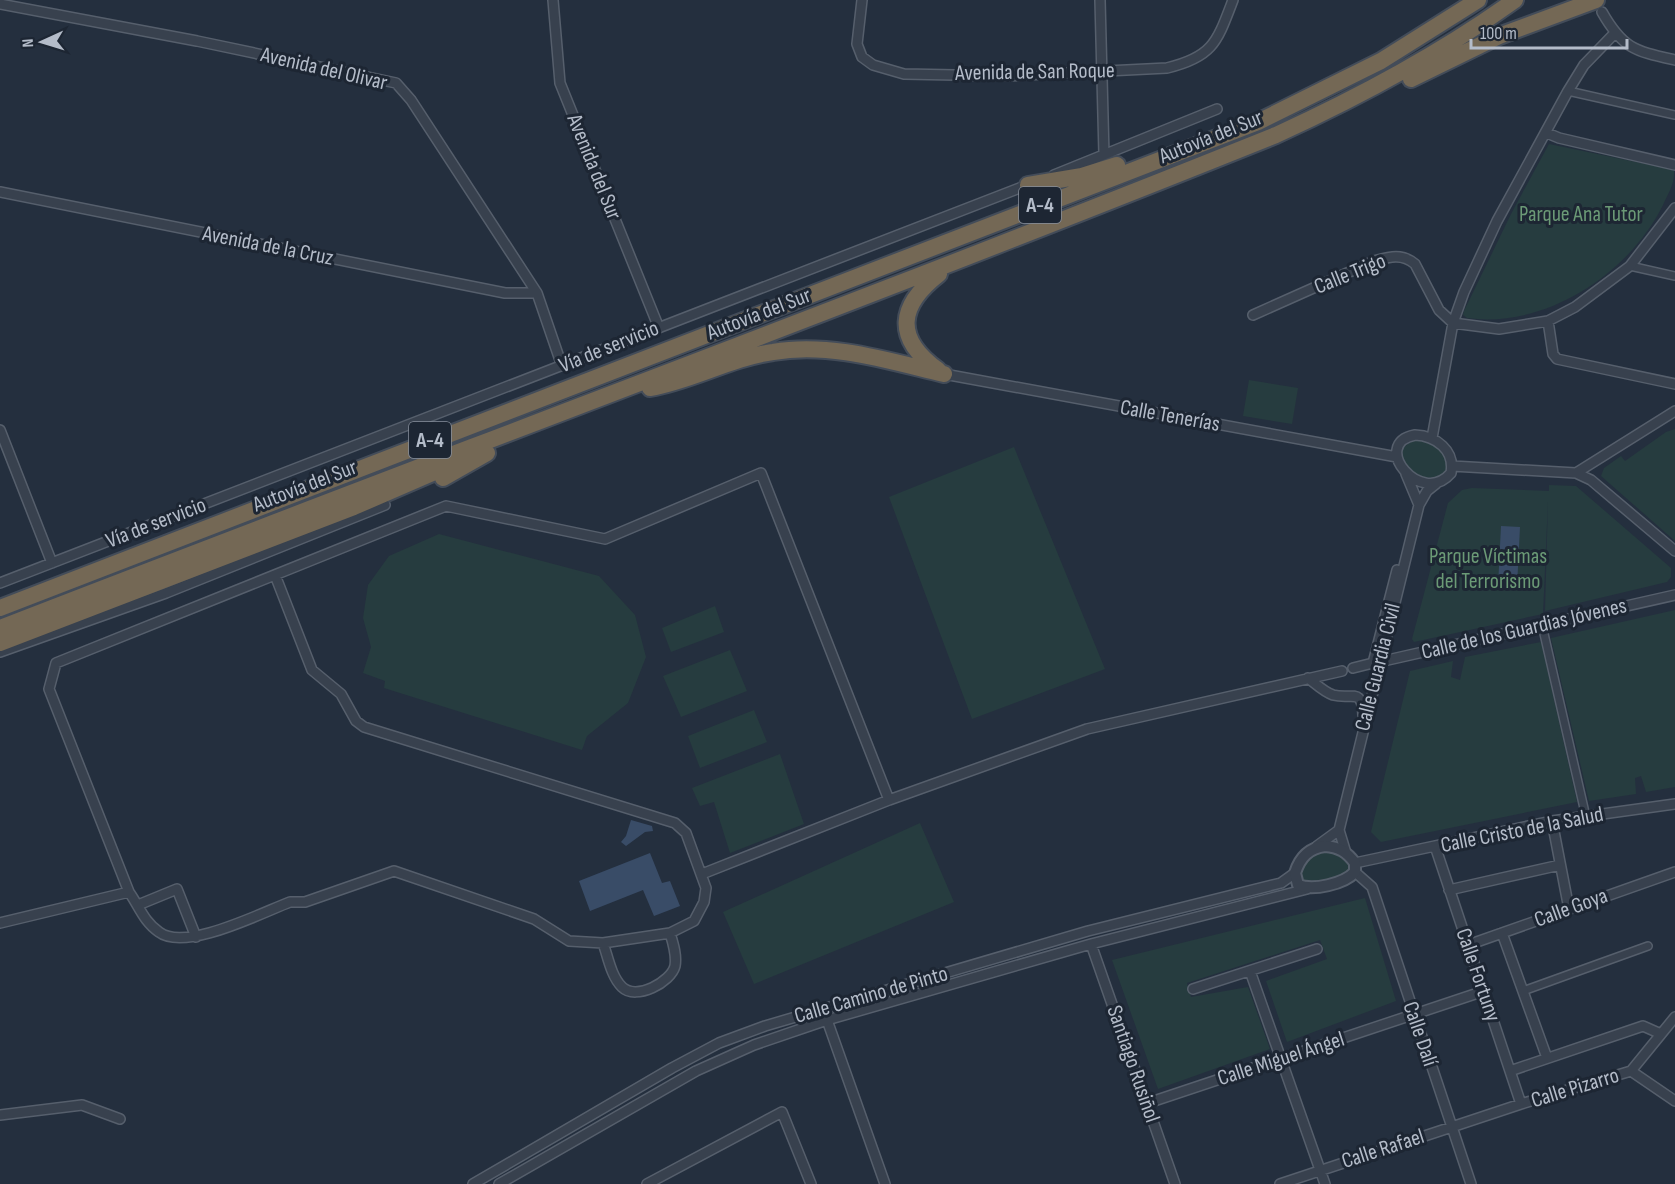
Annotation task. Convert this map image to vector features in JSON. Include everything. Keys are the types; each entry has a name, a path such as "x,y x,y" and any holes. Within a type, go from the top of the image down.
{"highway":[{"name":"Autovía del Sur","path":"0,608 1258,122 1380,61 1478,0"},
{"name":"Autovía del Sur","path":"0,628 614,394 1255,144 1340,106 1421,62 1515,0"},
{"path":"1340,106 1375,96 1499,36 1578,6 1599,6"},
{"path":"1028,185 1082,176 1214,130 1258,122"},
{"path":"944,374 913,348 908,330 908,313 911,300 919,290 953,263"},
{"path":"614,394 674,384 742,360 787,350 846,353 944,374"},
{"path":"385,505 465,467 487,453 507,433"},
{"path":"0,643 344,511 461,460 487,453"}],"street":[{"name":"Avenida del Sur","path":"553,0 560,83 659,328"},
{"name":"Avenida de San Roque","path":"862,0 857,44 862,57 873,65 904,74 1006,76 1167,68 1193,62 1209,50 1233,0"},
{"path":"1100,0 1104,154"},
{"name":"Avenida del Olivar","path":"0,4 197,41 396,83 411,100 537,292 562,366"},
{"path":"1599,6 1614,34 1637,51 1675,60"},
{"path":"1432,438 1453,323 1464,292 1497,221 1568,91 1584,65 1614,34"},
{"path":"1568,91 1675,115"},
{"name":"Vía de servicio","path":"0,583 1028,185 1217,109"},
{"path":"1547,133 1558,138 1675,165"},
{"name":"Avenida de la Cruz","path":"0,192 505,293 537,292"},
{"path":"1453,323 1499,329 1548,321 1575,307 1630,266 1675,209"},
{"name":"Calle Trigo","path":"1253,315 1374,261 1393,256 1409,258 1415,264 1439,309 1453,323"},
{"path":"1630,266 1675,276"},
{"path":"1548,321 1553,354 1557,359 1675,384"},
{"name":"Calle Tenerías","path":"944,374 1397,457"},
{"path":"1576,473 1597,462 1675,411"},
{"path":"0,430 52,563"},
{"path":"1405,471 1419,481 1437,483 1447,478 1452,466 1444,447 1432,438 1415,435 1403,439 1398,446 1397,457 1419,505"},
{"path":"1596,485 1594,476 1597,462"},
{"path":"1452,466 1576,473 1596,485 1675,551"},
{"path":"275,575 312,670 341,694 356,721 364,727 675,823 686,833 702,874 704,902 694,921 670,933 603,944 569,941 534,919 394,871 304,902 290,902 196,937 177,939 160,934 146,921 129,892 49,689 56,663 446,506 605,539 761,473 889,800"},
{"name":"Calle Guardia Civil","path":"1339,830 1419,505 1427,491 1437,483"},
{"path":"0,652 177,588 385,505"},
{"path":"1353,668 1373,663 1393,582 1400,561 1407,553"},
{"path":"1672,596 1675,588"},
{"name":"Calle de los Guardias Jóvenes","path":"1379,662 1672,596"},
{"path":"1542,625 1586,817"},
{"path":"702,874 889,800 1087,729 1342,671"},
{"path":"1308,678 1332,694 1358,697 1362,707 1363,730"},
{"name":"Calle Cristo de la Salud","path":"1355,867 1370,860 1552,821 1675,804"},
{"path":"1552,821 1569,909"},
{"path":"1339,830 1346,853 1355,867 1345,880 1307,889 1295,881 1295,873 1302,857 1339,830"},
{"name":"Calle Fortuny","path":"1435,846 1521,1104"},
{"path":"1316,847 1336,847 1346,853"},
{"path":"1449,890 1560,865"},
{"name":"Calle Dalí","path":"1355,867 1370,884 1471,1184"},
{"name":"Calle Goya","path":"1468,945 1675,872"},
{"name":"Calle Camino de Pinto","path":"473,1184 672,1068 747,1033 820,1008 1088,931 1278,884 1295,873"},
{"path":"138,905 177,889 196,937"},
{"name":"Calle Camino de Pinto","path":"498,1184 696,1071 754,1045 827,1020 1091,944 1307,889"},
{"path":"0,923 129,892"},
{"path":"603,944 614,977 622,988 633,994 644,993 672,973 675,964 675,949 670,933"},
{"path":"1502,933 1547,1059"},
{"name":"Santiago Rusiñol","path":"1091,944 1175,1184"},
{"path":"1523,991 1648,946"},
{"path":"1192,989 1317,949"},
{"path":"1250,970 1325,1184"},
{"name":"Calle Miguel Ángel","path":"1148,1103 1484,991"},
{"name":"Calle Pizarro","path":"1451,1127 1631,1071 1675,1017"},
{"path":"827,1020 885,1184"},
{"path":"1510,1071 1643,1026 1660,1034"},
{"path":"1631,1071 1675,1101"},
{"path":"0,1115 82,1105 120,1119"},
{"path":"647,1184 782,1112 811,1184"},
{"name":"Calle Rafael","path":"1280,1184 1451,1127"}],"green space":[{"name":"Parque Ana Tutor","path":"1549,144 1670,169 1674,171 1672,184 1648,230 1629,253 1607,274 1582,292 1526,315 1496,319 1467,318 1463,315 1464,311 1511,214"},
{"path":"1249,380 1298,388 1292,424 1243,416"},
{"path":"1675,429 1675,541 1601,476 1604,468 1621,456 1625,461 1666,432"},
{"path":"1414,440 1427,442 1442,452 1447,463 1447,470 1442,476 1428,478 1409,468 1402,448"},
{"path":"1014,447 1105,669 972,719 889,497"},
{"name":"Parque Víctimas del Terrorismo","path":"1549,485 1576,486 1671,568 1671,577 1667,582 1545,611 1548,501 1543,614 1414,642 1412,639 1448,503 1462,490 1472,488 1549,491"},
{"path":"439,534 599,576 635,615 646,657 628,703 587,736 582,750 384,688 385,681 363,673 371,647 363,618 368,585 389,556"},
{"path":"715,606 724,632 671,652 662,628"},
{"path":"1675,610 1675,787 1646,792 1641,776 1635,778 1636,794 1589,801 1551,638"},
{"path":"1541,642 1577,802 1381,842 1371,832 1410,671 1453,661 1451,677 1460,680 1465,657"},
{"path":"730,650 747,691 681,717 663,676"},
{"path":"754,710 767,742 700,768 688,736"},
{"path":"780,754 804,824 730,853 714,802 700,806 692,788"},
{"path":"920,823 954,902 754,984 723,912"},
{"path":"1328,851 1350,865 1347,870 1337,878 1330,880 1316,883 1304,882 1301,876 1307,862 1313,855"},
{"path":"1365,898 1396,1001 1287,1042 1266,981 1327,959 1320,940 1187,983 1191,997 1248,987 1270,1049 1158,1089 1112,960"}],"water":[{"path":"1501,526 1520,527 1517,587 1498,586"},
{"path":"631,820 652,826 653,831 645,832 626,846 621,842 626,836"},
{"path":"650,853 662,883 670,881 680,906 654,916 643,890 590,911 579,881"}]}
